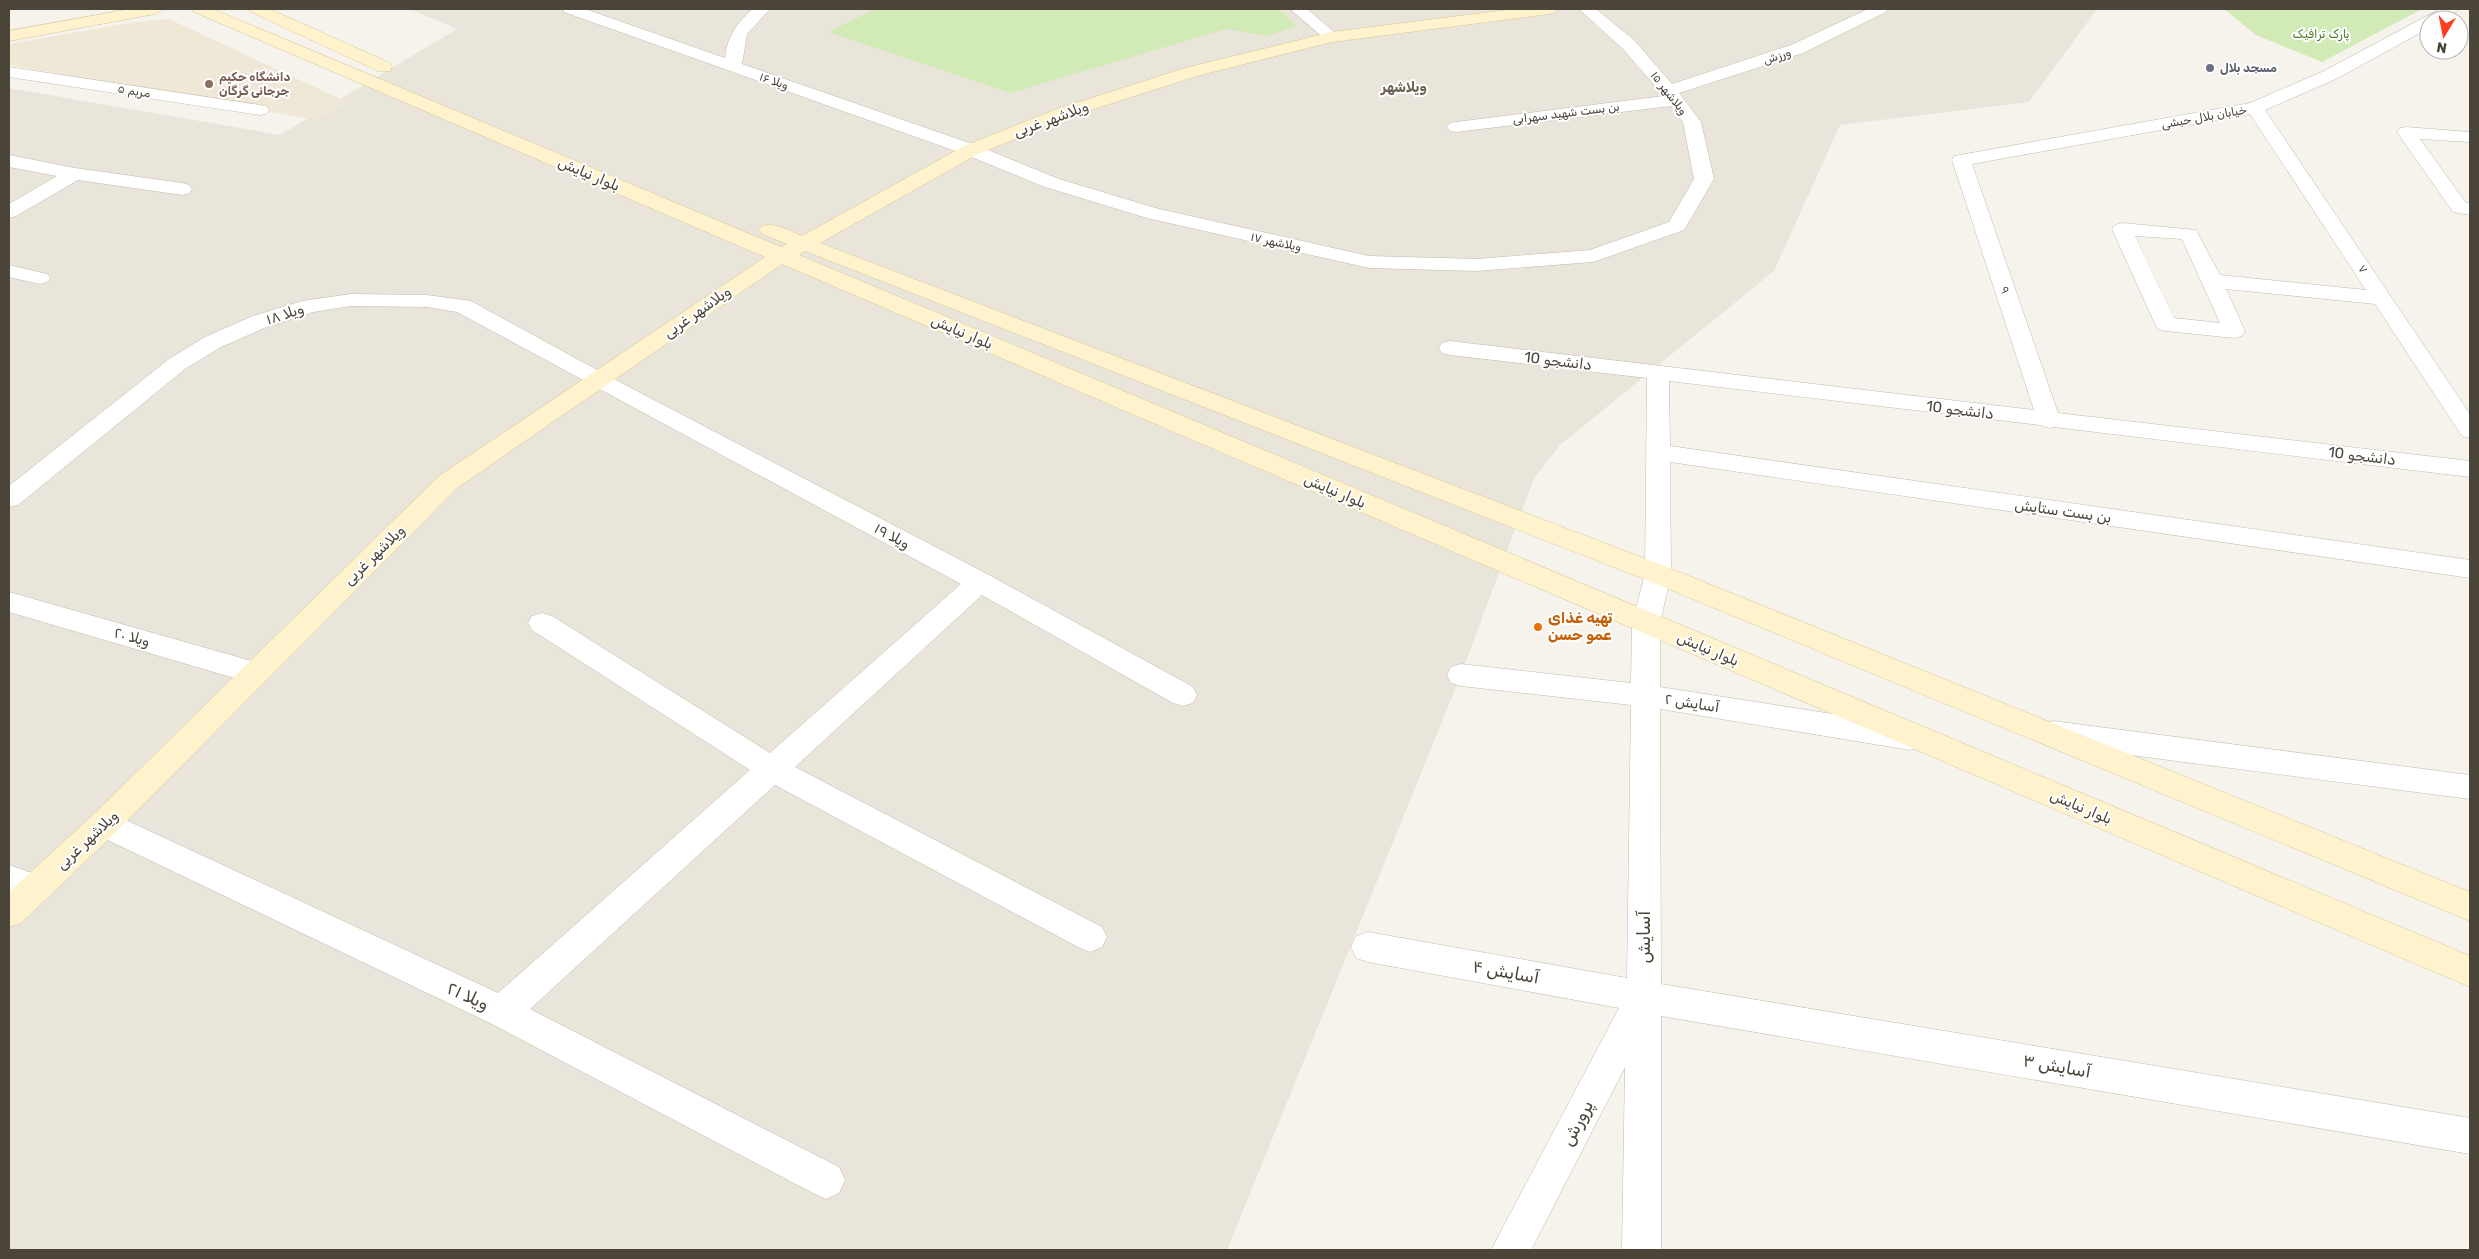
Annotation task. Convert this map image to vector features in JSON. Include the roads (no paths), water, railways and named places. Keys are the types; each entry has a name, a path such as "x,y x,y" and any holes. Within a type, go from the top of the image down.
{"street":[{"path":"9,21 74,9"},
{"path":"9,36 155,9"},
{"name":"بلوار نیایش","path":"200,9 380,85 556,152 791,250 1037,364 2470,972"},
{"name":"بلوار نیایش","path":"257,9 403,76 556,152"},
{"path":"574,10 612,9"},
{"path":"733,66 733,46 739,30 762,9"},
{"path":"1298,9 1332,37"},
{"name":"ویلاشهر غربی","path":"9,913 22,884 104,824 448,482 791,250 971,150 1063,113 1190,72 1332,37 1549,9"},
{"name":"ویلاشهر ۱۵","path":"1587,9 1628,44 1672,95 1692,122 1704,179 1677,226 1593,256"},
{"name":"ورزش","path":"1672,95 1797,49 1880,9"},
{"name":"۱۶ ویلا","path":"574,10 971,150"},
{"name":"خیابان بلال حبشی","path":"1961,160 2255,108 2330,75 2419,27"},
{"name":"۵ مریم","path":"9,72 260,110"},
{"path":"380,85 403,76"},
{"name":"بن بست شهید سهرابی","path":"1456,127 1672,95"},
{"name":"۷","path":"2255,108 2470,431"},
{"path":"2470,137 2406,132 2460,208 2470,209"},
{"name":"ویلاشهر ۱۷","path":"971,150 1052,183 1154,214 1369,262 1477,265 1593,256"},
{"name":"۹","path":"1961,160 2049,421"},
{"path":"9,161 74,174 182,189"},
{"path":"9,212 74,174"},
{"path":"2122,229 2189,234 2212,281 2234,331 2166,324 2122,229"},
{"name":"بلوار نیایش","path":"791,250 1064,345 1658,574 2470,907"},
{"path":"9,271 40,278"},
{"path":"2212,281 2382,298"},
{"name":"ویلا ۱۸","path":"9,499 176,364 229,335 261,321 310,306 351,300 393,300 427,301 463,306 598,380"},
{"path":"1037,364 1064,345"},
{"name":"دانشجو 10","path":"1450,348 2049,421 2470,469"},
{"name":"آسایش","path":"1642,1250 1646,623 1658,574 1656,452 1658,373"},
{"name":"۱۹ ویلا","path":"598,380 980,582 1183,695"},
{"name":"بن بست ستایش","path":"1656,452 2470,569"},
{"path":"1333,490 1361,459"},
{"path":"502,1012 980,582"},
{"name":"ویلا ۲۰","path":"9,602 255,673"},
{"path":"542,623 772,768 1090,937"},
{"name":"۲ آسایش","path":"1461,675 1646,696 1921,739"},
{"path":"2040,731 2470,787"},
{"name":"ویلا ۲۱","path":"104,824 502,1012 826,1180"},
{"name":"۴ آسایش","path":"1368,946 1644,997"},
{"name":"۳ آسایش","path":"1644,997 2470,1136"},
{"name":"پرورش","path":"1510,1250 1644,997"}],"place":[{"name":"مسجد بلال","path":"2210,68"},
{"name":"دانشگاه حکیم جرجانی گرگان","path":"209,84"},
{"name":"تهیه غذای عمو حسن","path":"1538,627"}],"district":[{"name":"ویلاشهر","path":"1404,87"}],"park label":[{"name":"پارک ترافیک","path":"2321,34"}]}
